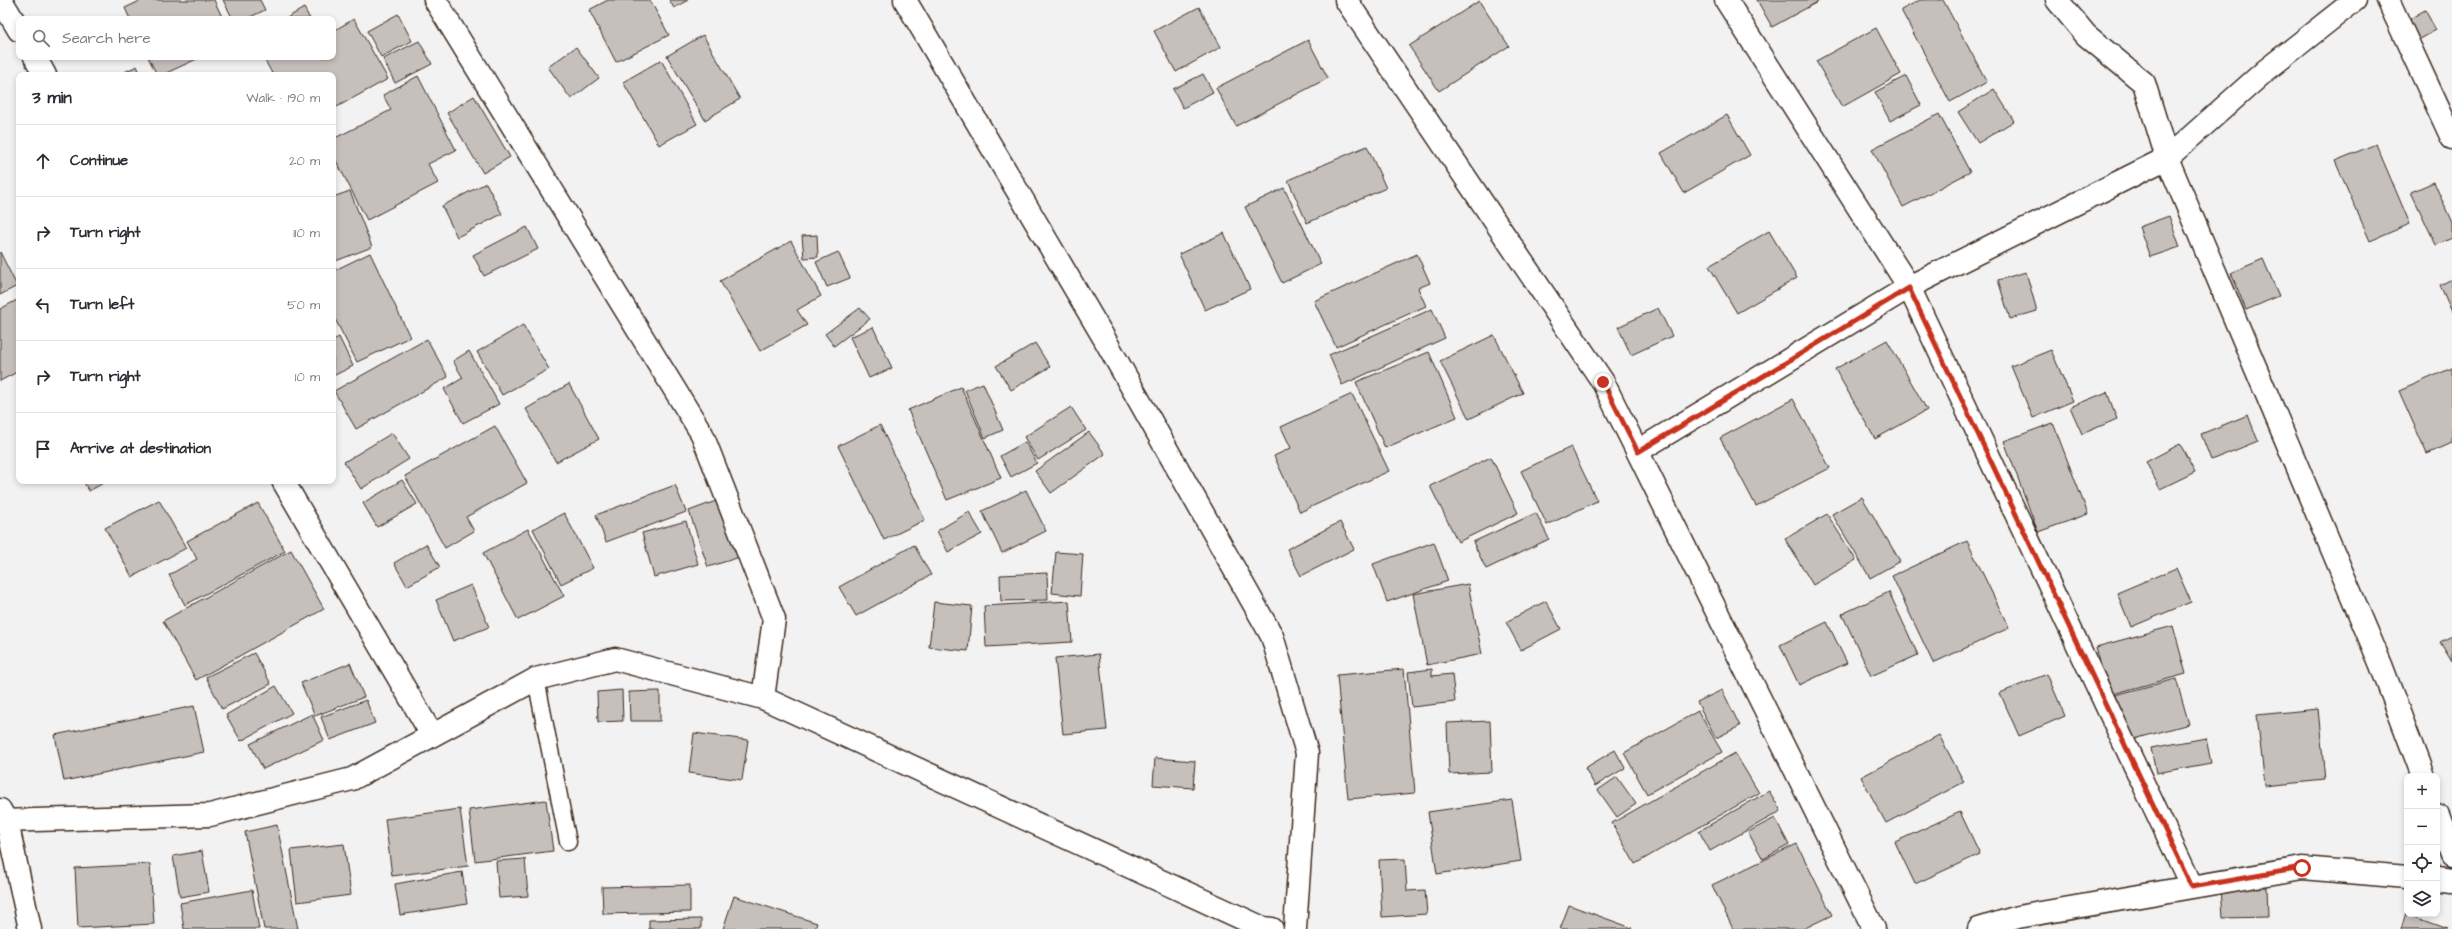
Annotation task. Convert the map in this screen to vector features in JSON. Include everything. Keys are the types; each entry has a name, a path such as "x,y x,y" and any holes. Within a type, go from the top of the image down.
{"street":[{"path":"435,0 702,434 774,619 764,698"},
{"path":"905,0 1104,338 1272,636 1307,753 1294,929"},
{"path":"1346,0 1603,382 1874,929"},
{"path":"1726,0 1909,288 2192,887"},
{"path":"2058,0 2086,35 2144,83 2167,158 2381,665 2422,773"},
{"path":"1638,452 1909,288 2167,158 2265,71 2355,0"},
{"path":"2388,0 2452,138"},
{"path":"3,2 16,25"},
{"path":"37,60 43,72"},
{"path":"285,484 432,735"},
{"path":"30,929 2,818 210,814 352,779 536,679 615,659 764,698 1255,924 1272,929"},
{"path":"2440,823 2452,856"},
{"path":"1979,929 2018,917 2302,868 2404,877"},
{"path":"2440,879 2452,881"}],"lane":[{"path":"536,679 568,842"}],"building":[{"path":"142,0 214,0 222,16 129,16 125,8"},
{"path":"223,0 260,0 265,10 252,16 231,16"},
{"path":"608,0 650,0 669,35 616,62 589,10"},
{"path":"669,0 688,0 674,8"},
{"path":"1757,0 1821,0 1772,27"},
{"path":"1920,0 1943,0 1987,82 1950,102 1901,10"},
{"path":"1479,1 1509,46 1439,91 1409,46"},
{"path":"1199,7 1221,47 1176,72 1154,31"},
{"path":"304,8 308,16 290,16"},
{"path":"2425,10 2436,30 2417,41 2406,21"},
{"path":"398,14 412,41 381,57 367,31"},
{"path":"354,19 388,79 336,107 336,72 271,72 265,60 336,60 336,29"},
{"path":"1876,28 1901,74 1842,107 1816,61"},
{"path":"703,35 740,99 705,120 667,56"},
{"path":"1308,40 1328,78 1236,126 1216,88"},
{"path":"419,41 432,64 395,83 383,59"},
{"path":"576,47 599,78 571,99 548,67"},
{"path":"150,60 194,60 168,72 156,72"},
{"path":"661,60 697,124 659,145 623,82"},
{"path":"137,66 140,72 124,72"},
{"path":"1203,74 1213,92 1183,108 1173,89"},
{"path":"418,76 456,150 428,164 438,183 367,220 336,161 336,138 391,110 383,95"},
{"path":"1906,76 1921,105 1890,121 1875,92"},
{"path":"1994,89 2014,121 1978,143 1958,112"},
{"path":"474,96 510,157 483,173 447,113"},
{"path":"1939,114 1970,172 1903,207 1872,149"},
{"path":"1727,115 1750,155 1684,193 1661,153"},
{"path":"2376,144 2410,224 2370,241 2335,161"},
{"path":"1367,146 1386,188 1307,223 1288,180"},
{"path":"2434,182 2452,223 2452,238 2436,245 2411,192"},
{"path":"486,183 502,214 457,237 442,206"},
{"path":"1284,188 1321,264 1282,283 1245,207"},
{"path":"350,191 372,247 336,261 336,196"},
{"path":"2169,216 2180,247 2150,257 2139,227"},
{"path":"527,227 538,249 484,276 473,255"},
{"path":"1769,231 1797,278 1737,313 1709,266"},
{"path":"1224,233 1250,289 1205,310 1179,254"},
{"path":"817,235 818,257 804,258 802,236"},
{"path":"791,241 821,296 797,310 807,325 760,351 720,281"},
{"path":"0,252 16,287 0,295"},
{"path":"838,252 850,278 827,287 816,262"},
{"path":"370,253 410,337 357,362 336,321 336,270"},
{"path":"1417,254 1430,283 1418,288 1426,306 1336,347 1314,301"},
{"path":"2263,259 2279,296 2246,310 2231,273"},
{"path":"2026,272 2037,311 2010,319 1998,280"},
{"path":"2452,279 2452,312 2440,285"},
{"path":"16,301 16,373 0,381 0,309"},
{"path":"860,308 870,319 834,346 825,334"},
{"path":"1658,308 1672,336 1631,355 1618,327"},
{"path":"1432,309 1445,338 1342,385 1329,355"},
{"path":"523,325 549,369 502,395 477,352"},
{"path":"873,327 892,368 869,378 850,337"},
{"path":"1494,335 1523,393 1469,419 1440,361"},
{"path":"339,337 353,366 336,374 336,338"},
{"path":"427,339 448,377 356,429 336,394 336,390"},
{"path":"1887,340 1927,410 1875,439 1835,369"},
{"path":"1035,343 1050,367 1011,390 996,366"},
{"path":"2051,350 2073,401 2033,418 2011,366"},
{"path":"469,351 499,404 463,423 444,389 463,378 453,361"},
{"path":"1429,352 1457,417 1385,448 1356,382"},
{"path":"2452,368 2452,443 2427,454 2399,391"},
{"path":"983,383 1003,430 985,438 965,390"},
{"path":"569,384 599,439 556,462 526,409"},
{"path":"961,387 1001,478 947,500 908,410"},
{"path":"2107,392 2117,419 2082,434 2070,407"},
{"path":"1352,394 1389,471 1300,512 1274,456 1291,448 1281,427"},
{"path":"1793,399 1830,468 1756,506 1720,438"},
{"path":"1071,407 1086,430 1038,460 1024,437"},
{"path":"2248,415 2258,441 2211,460 2201,434"},
{"path":"2053,423 2088,514 2038,532 2004,441"},
{"path":"880,425 925,520 884,540 838,446"},
{"path":"495,426 527,483 466,517 474,531 445,548 405,476"},
{"path":"1089,432 1105,454 1051,493 1035,471"},
{"path":"392,433 409,459 361,489 344,462"},
{"path":"1025,442 1037,463 1011,477 1000,456"},
{"path":"2180,444 2195,472 2160,489 2146,462"},
{"path":"1571,447 1597,501 1547,525 1521,471"},
{"path":"1491,457 1518,513 1458,542 1430,486"},
{"path":"402,480 417,504 377,527 363,503"},
{"path":"85,484 102,484 89,491"},
{"path":"675,485 686,512 606,542 596,515"},
{"path":"1026,490 1046,531 1002,553 982,511"},
{"path":"1862,497 1900,561 1870,578 1832,514"},
{"path":"724,498 743,556 708,567 689,511"},
{"path":"159,500 186,548 132,577 105,528"},
{"path":"258,503 285,551 185,605 169,575 197,559 187,541"},
{"path":"969,512 982,534 948,552 937,531"},
{"path":"564,513 593,568 561,584 533,529"},
{"path":"1536,513 1549,539 1486,569 1473,542"},
{"path":"1827,514 1856,560 1813,585 1785,539"},
{"path":"686,521 698,564 654,577 642,533"},
{"path":"1340,522 1354,549 1301,576 1287,549"},
{"path":"528,529 564,596 518,620 483,553"},
{"path":"1967,541 2009,628 1933,663 1892,576"},
{"path":"1434,542 1448,581 1387,602 1373,564"},
{"path":"426,544 440,567 407,586 394,563"},
{"path":"914,545 931,575 856,616 839,587"},
{"path":"291,550 324,609 196,680 163,621"},
{"path":"1056,552 1083,554 1080,596 1052,593"},
{"path":"2176,568 2191,602 2131,627 2117,593"},
{"path":"1047,573 1048,600 1001,601 1000,575"},
{"path":"1468,584 1482,654 1427,665 1413,594"},
{"path":"471,585 489,627 453,641 436,600"},
{"path":"1889,592 1918,655 1871,676 1842,614"},
{"path":"1069,601 1072,642 986,647 984,606"},
{"path":"1546,601 1561,629 1521,650 1506,622"},
{"path":"934,602 972,606 968,651 929,647"},
{"path":"1827,622 1847,663 1799,685 1780,645"},
{"path":"2173,626 2186,674 2109,695 2096,647"},
{"path":"2452,636 2452,662 2440,642"},
{"path":"254,653 271,684 222,709 206,677"},
{"path":"1099,654 1107,730 1063,734 1055,658"},
{"path":"350,663 364,697 315,716 301,683"},
{"path":"1404,669 1415,793 1348,799 1337,675"},
{"path":"1432,669 1432,676 1452,674 1455,702 1412,707 1408,672"},
{"path":"2047,674 2065,716 2019,736 2000,693"},
{"path":"2176,679 2189,724 2127,741 2115,695"},
{"path":"276,686 292,713 241,741 226,715"},
{"path":"622,690 623,721 598,722 597,692"},
{"path":"1722,690 1740,726 1716,738 1697,702"},
{"path":"660,691 660,721 630,721 629,692"},
{"path":"366,700 375,723 330,740 321,717"},
{"path":"194,706 204,752 64,781 55,735"},
{"path":"2318,709 2325,780 2265,786 2257,715"},
{"path":"1698,711 1722,752 1647,794 1624,753"},
{"path":"312,714 324,740 263,769 250,744"},
{"path":"1490,721 1492,772 1449,774 1447,723"},
{"path":"694,733 748,740 742,780 689,773"},
{"path":"1939,735 1964,782 1886,823 1861,777"},
{"path":"2206,738 2211,763 2156,773 2151,748"},
{"path":"1615,750 1625,768 1595,786 1585,768"},
{"path":"1735,753 1759,793 1635,864 1612,823"},
{"path":"1155,758 1195,761 1193,788 1153,785"},
{"path":"1617,777 1636,804 1617,817 1598,790"},
{"path":"1769,791 1781,811 1710,851 1699,831"},
{"path":"546,800 553,851 475,861 469,810"},
{"path":"1512,800 1521,861 1437,874 1428,812"},
{"path":"460,809 468,866 392,876 385,819"},
{"path":"1960,812 1980,854 1915,884 1895,842"},
{"path":"1775,818 1789,845 1763,859 1748,832"},
{"path":"277,825 298,929 264,929 245,832"},
{"path":"344,844 351,895 297,902 291,850"},
{"path":"1797,844 1832,915 1803,929 1733,929 1712,885"},
{"path":"202,851 209,892 180,897 173,856"},
{"path":"525,859 528,896 499,898 496,861"},
{"path":"1405,859 1407,891 1425,890 1427,914 1382,917 1379,860"},
{"path":"150,864 154,924 78,928 75,868"},
{"path":"462,872 467,904 400,915 395,884"},
{"path":"690,885 690,912 603,914 602,887"},
{"path":"2267,887 2268,917 2223,918 2221,888"},
{"path":"252,890 259,929 184,929 180,903"},
{"path":"734,896 817,923 815,929 723,929"},
{"path":"1569,905 1632,928 1560,929"},
{"path":"2405,917 2414,917 2447,929 2401,929"},
{"path":"701,919 701,929 649,929 649,920"}],"route":[{"path":"1603,382 1638,452 1909,288 2192,887 2302,868"}]}
